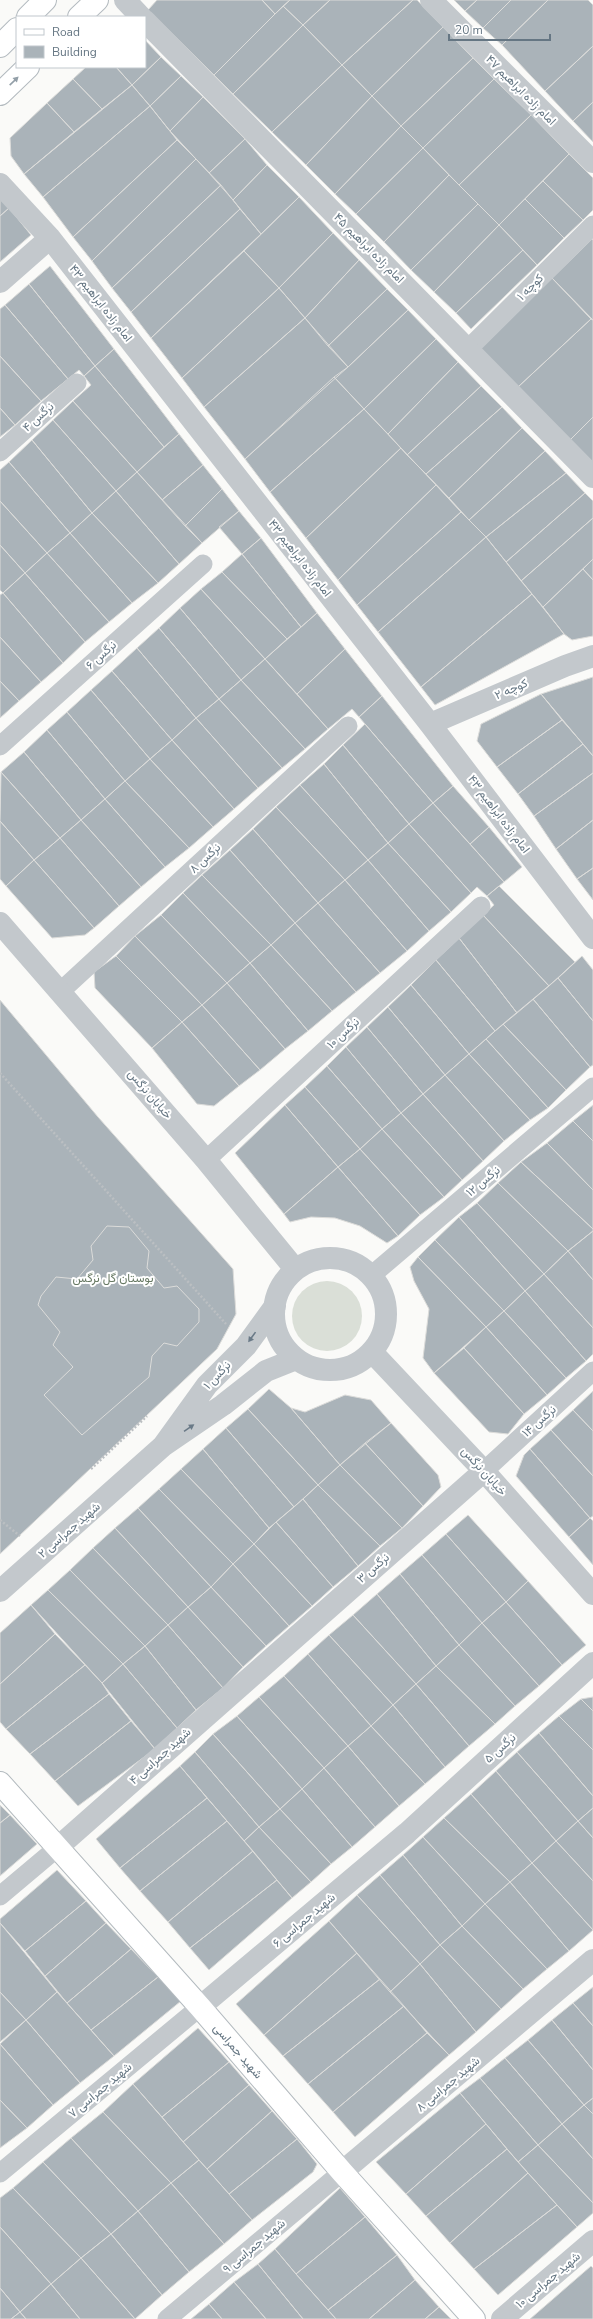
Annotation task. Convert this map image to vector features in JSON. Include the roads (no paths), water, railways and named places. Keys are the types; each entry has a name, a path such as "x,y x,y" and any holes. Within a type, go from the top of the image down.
{"street":[{"path":"29,16 45,0"},
{"path":"81,16 97,0"},
{"path":"125,0 141,16"},
{"name":"امام زاده ابراهیم ۴۷","path":"431,0 593,162"},
{"name":"امام زاده ابراهیم ۴۵","path":"146,22 468,348 593,477"},
{"path":"0,46 16,30"},
{"path":"0,94 27,68"},
{"name":"امام زاده ابراهیم ۴۳","path":"0,184 50,238 430,724 593,938"},
{"path":"0,282 50,238"},
{"name":"کوچه ۲","path":"430,724 565,666 593,656"},
{"name":"خیابان نرگس","path":"0,923 61,991 206,1160 295,1269"},
{"path":"327,1257 344,1259 359,1265 372,1275 385,1300 387,1313 385,1327 380,1340 372,1352 359,1362 344,1369 333,1370 311,1367 296,1359 282,1344 275,1326 274,1306 282,1286 295,1269 310,1261 327,1257"},
{"name":"نرگس ۱","path":"163,1446 207,1385 246,1346 274,1306"},
{"name":"خیابان نرگس","path":"372,1352 484,1471 593,1594"},
{"name":"نرگس ۱","path":"139,1469 163,1446 223,1405 266,1371 296,1359"},
{"name":"شهید جمراسی ۲","path":"0,1591 139,1469"},
{"name":"نرگس ۳","path":"262,1665 484,1471"},
{"name":"نرگس ۵","path":"407,1833 593,1663"},
{"name":"شهید جمراسی ۴","path":"57,1848 262,1665"},
{"name":"شهید جمراسی","path":"0,1783 200,2007 342,2172 474,2319"},
{"name":"شهید جمراسی ۶","path":"200,2007 407,1833"},
{"name":"شهید جمراسی ۸","path":"342,2172 593,1960"},
{"name":"شهید جمراسی ۱۰","path":"502,2319 593,2241"}],"lane":[{"name":"کوچه ۱","path":"468,348 593,225"},
{"name":"نرگس ۴","path":"0,452 77,383"},
{"name":"نرگس ۶","path":"0,746 203,564"},
{"name":"نرگس ۸","path":"61,991 348,726"},
{"name":"نرگس ۱۰","path":"206,1160 481,906"},
{"name":"نرگس ۱۲","path":"372,1275 593,1087"},
{"name":"نرگس ۱۴","path":"484,1471 593,1371"},
{"path":"0,1896 57,1848"},
{"name":"شهید جمراسی ۷","path":"0,2173 200,2007"},
{"name":"شهید جمراسی ۹","path":"167,2319 342,2172"}],"park label":[{"name":"بوستان گل نرگس","path":"113,1278"}]}
